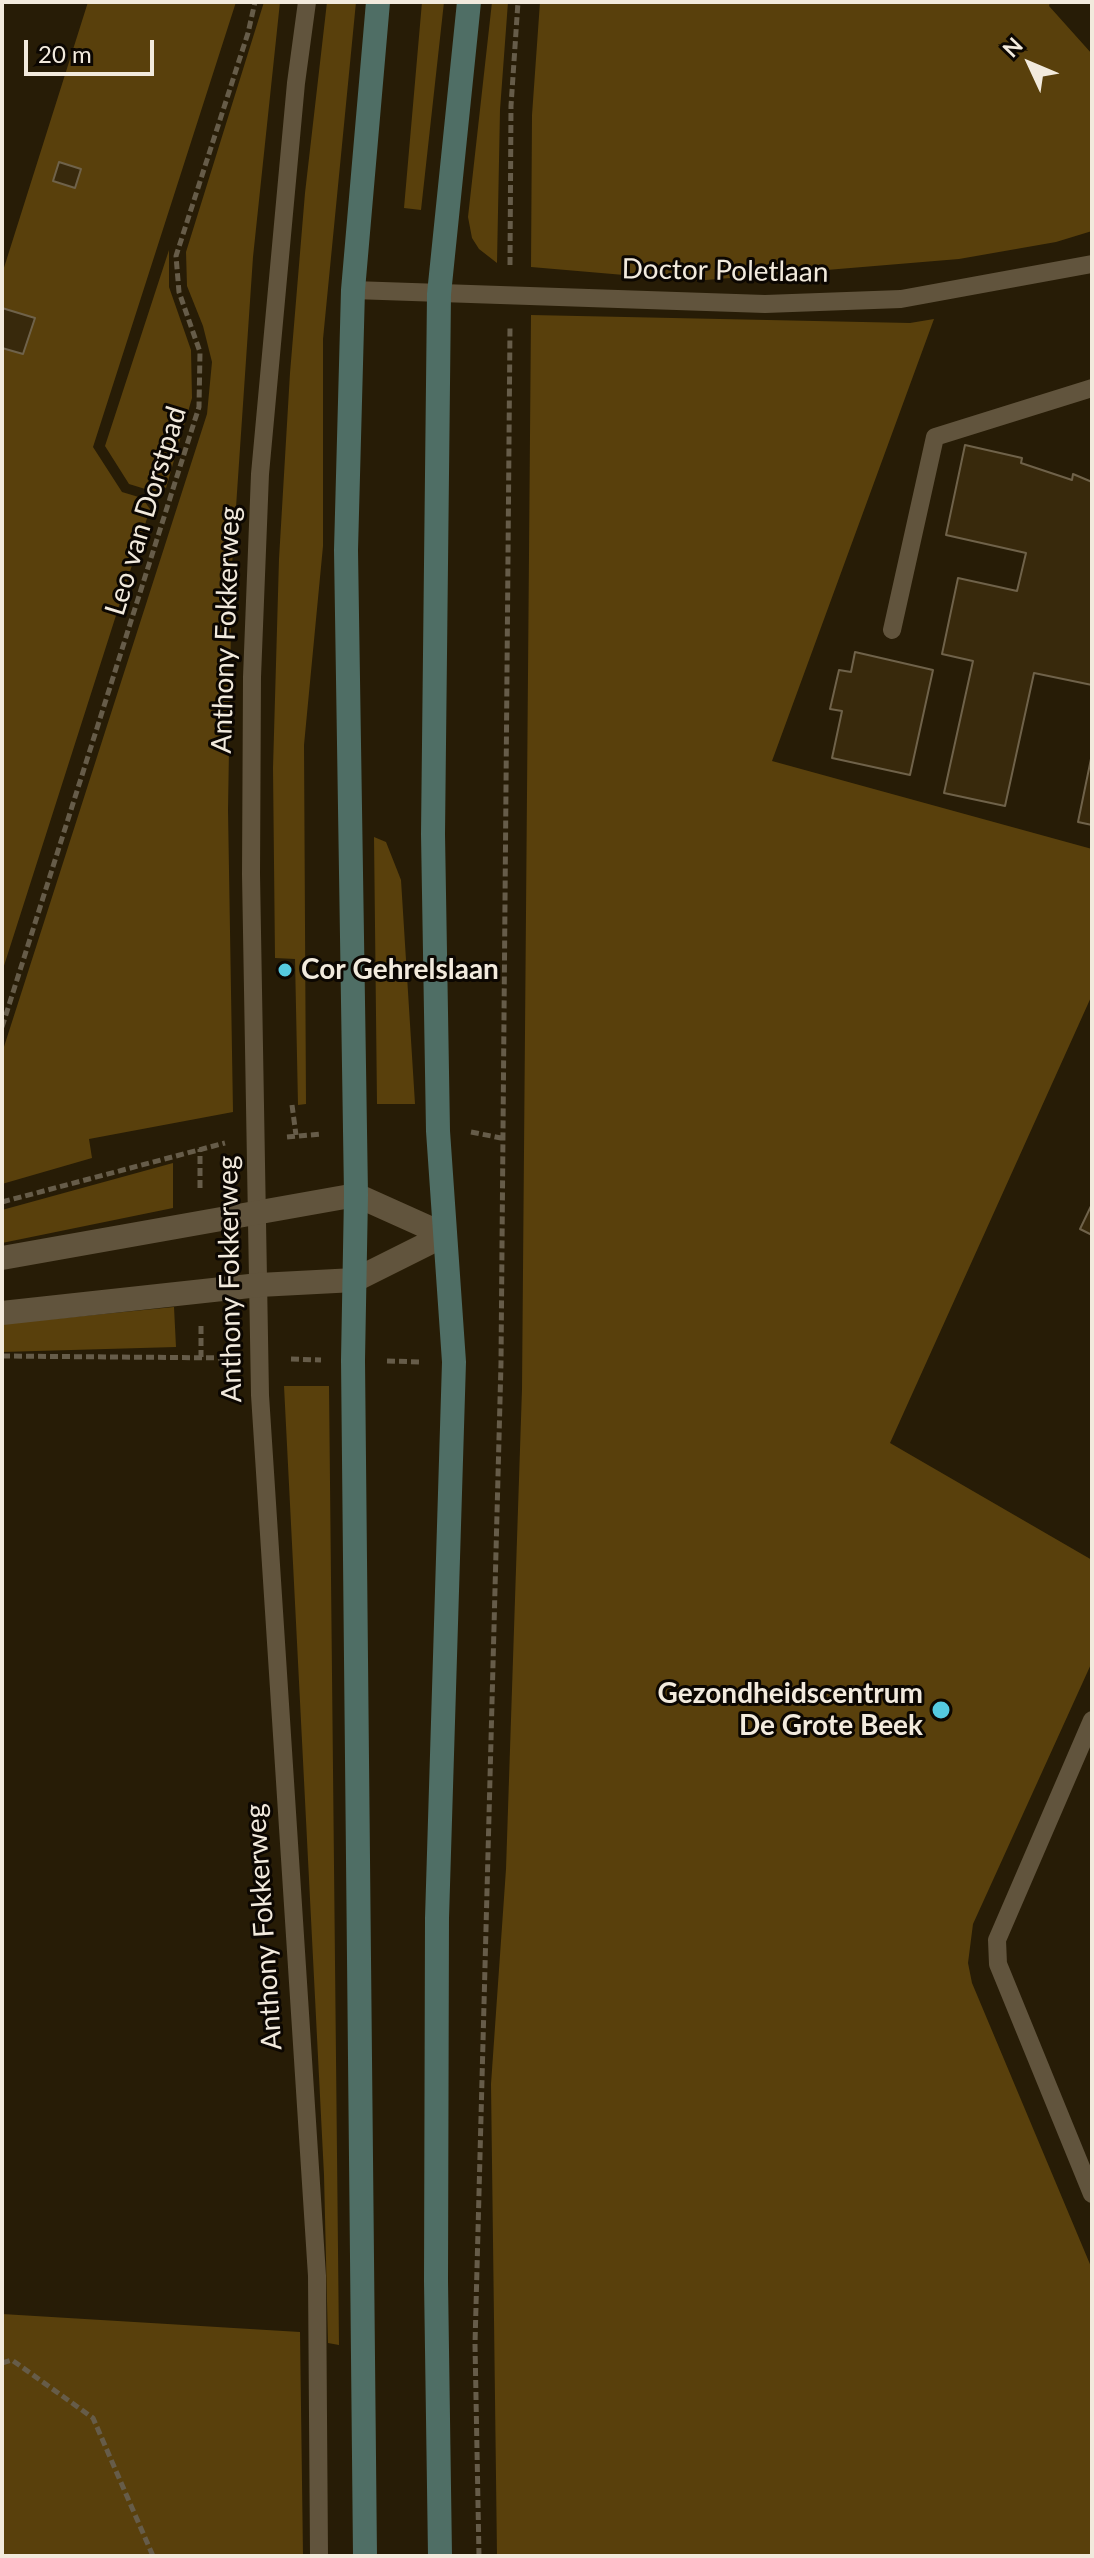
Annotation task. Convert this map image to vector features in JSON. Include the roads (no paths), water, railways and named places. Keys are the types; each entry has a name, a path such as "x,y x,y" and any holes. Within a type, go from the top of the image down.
{"main road":[{"path":"365,2556 353,1392 356,1195 346,550 353,290 378,2"},
{"path":"440,2556 436,2281 437,1918 454,1362 438,1131 433,834 439,294 469,2"}],"street":[{"path":"2,1258 258,1210 356,1195 445,1235"},
{"path":"2,1313 259,1285 355,1280 445,1235"}],"lane":[{"name":"Anthony Fokkerweg","path":"307,2 293,114 260,474 251,874 261,1410 317,2276 319,2556"},
{"name":"Doctor Poletlaan","path":"353,290 765,304 901,299 1092,266"},
{"path":"892,630 935,437 1092,388"},
{"path":"1092,1720 997,1940 998,1964 1092,2194"}],"place":[{"name":"Cor Gehrelslaan","path":"285,970"},
{"name":"Gezondheidscentrum De Grote Beek","path":"941,1710"}]}
